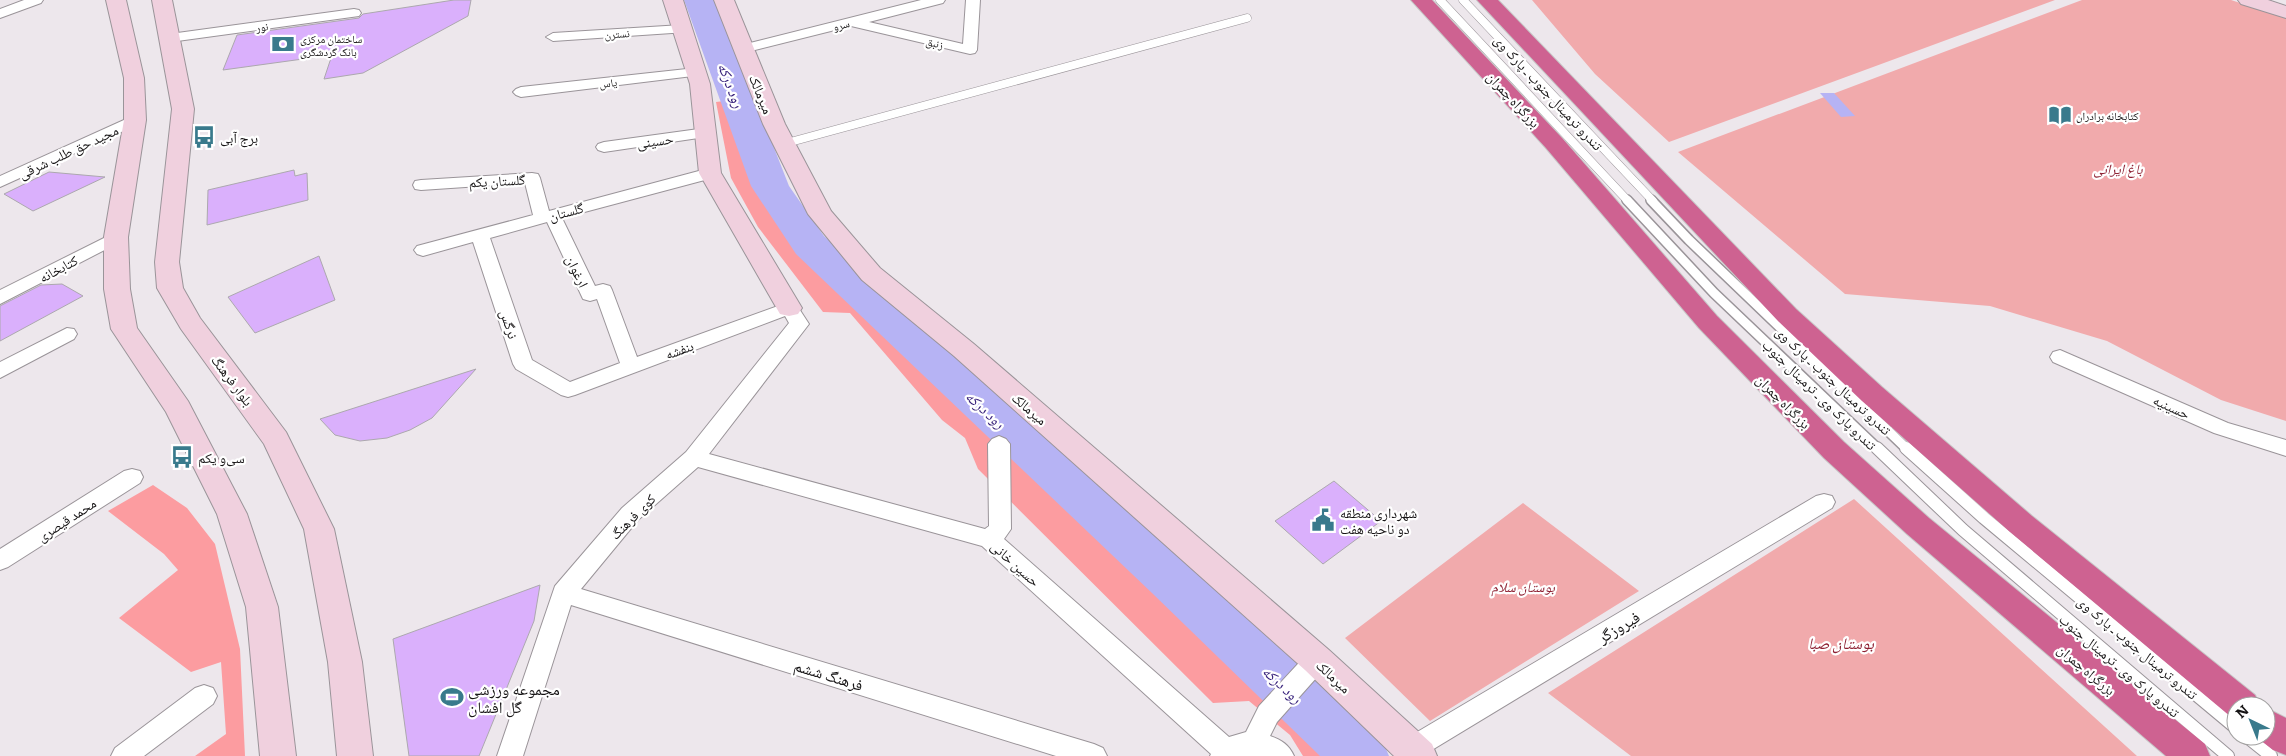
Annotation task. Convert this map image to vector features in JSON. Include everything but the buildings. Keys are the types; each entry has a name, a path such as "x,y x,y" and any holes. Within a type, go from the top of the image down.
{"highway":[{"path":"1487,0 1787,315 1829,355 2020,524 2230,696"},
{"name":"بزرگراه چمران","path":"1426,2 1554,143 1708,322 1834,450 1925,532 2192,756"}],"main road":[{"path":"116,0 134,78 135,120 116,237 117,289 124,329 178,408 232,514 262,607 278,756"},
{"name":"بلوار فرهنگ","path":"162,0 183,110 167,262 170,288 190,323 276,439 319,529 345,662 356,756"},
{"path":"673,0 700,84 710,173 789,308"},
{"name":"میرمالک","path":"724,0 783,144 820,214 871,274 964,350 1308,670 1415,753"},
{"path":"2248,0 2286,12"}],"street":[{"path":"0,14 36,0"},
{"name":"سرو","path":"743,49 938,0"},
{"name":"زنبق","path":"852,22 970,50 973,0"},
{"name":"نور","path":"170,38 354,13"},
{"name":"نسترن","path":"553,36 682,29"},
{"name":"یاس","path":"521,92 696,72"},
{"name":"مجید حق طلب شرقی","path":"0,182 135,120"},
{"name":"حسینی","path":"604,147 706,133"},
{"name":"گلستان","path":"423,250 710,173"},
{"name":"گلستان یکم","path":"421,184 532,178 547,217"},
{"name":"ارغوان","path":"547,217 590,295 603,290 631,366"},
{"name":"نرگس","path":"480,235 523,364 568,390"},
{"name":"کتابخانه","path":"0,298 116,237"},
{"name":"بنفشه","path":"568,390 789,308"},
{"name":"کوی فرهنگ","path":"510,756 563,593 630,514 694,458 799,324 789,308"},
{"path":"0,371 67,334"},
{"name":"حسینیه","path":"2060,357 2221,428 2286,448"},
{"path":"989,539 1000,529 999,444"},
{"name":"حسین خانی","path":"694,458 989,539 1225,754"},
{"name":"محمد قیصری","path":"0,561 132,477"},
{"name":"فیروزگر","path":"1415,753 1824,502"},
{"name":"فرهنگ ششم","path":"563,593 1094,756"},
{"path":"1254,742 1268,714 1308,670"},
{"path":"124,756 204,696"},
{"path":"1225,754 1244,743 1254,742 1266,745 1282,756"}],"lane":[{"name":"تندرو ترمینال جنوب ـ پارک وی","path":"1463,0 1689,240 1874,419 1984,518 2226,720"},
{"name":"تندرو پارک وی ـ ترمینال جنوب","path":"1426,2 1618,193 1721,300 1963,530 2056,612 2228,756"},
{"path":"783,144 1247,18"},
{"path":"2258,746 2271,756"}],"green space":[{"path":"1532,0 2055,0 1669,142 1595,74"},
{"name":"باغ ایرانی","path":"2082,0 2231,0 2286,18 2286,421 2221,400 2107,341 1990,306 1845,294 1678,152"},
{"name":"بوستان صبا","path":"1854,499 2137,756 1631,756 1548,693"},
{"name":"بوستان سلام","path":"1523,503 1639,591 1430,721 1345,638"}],"shaded area":[{"path":"724,101 777,222 1242,675 1330,756 1303,756 1290,735 1249,701 1213,703 978,469 965,438 942,420 850,313 823,312 758,227 731,178 716,102"},
{"path":"153,485 187,508 215,544 240,649 245,756 195,756 226,734 221,662 191,672 119,618 178,570 164,554 108,511"}],"water":[{"path":"1820,93 1834,93 1855,116 1841,117"}],"waterway":[{"name":"رود درکه","path":"700,0 770,186 810,245 1171,578 1360,756"}],"place":[{"name":"ساختمان مرکزی بانک گردشگری","path":"283,44"},
{"name":"کتابخانه برادران","path":"2060,115"},
{"name":"برج آبی","path":"204,137"},
{"name":"سی‌و یکم","path":"182,457"},
{"name":"شهرداری منطقه دو ناحیه هفت","path":"1323,520"},
{"name":"مجموعه ورزشی گل افشان","path":"452,697"}]}
